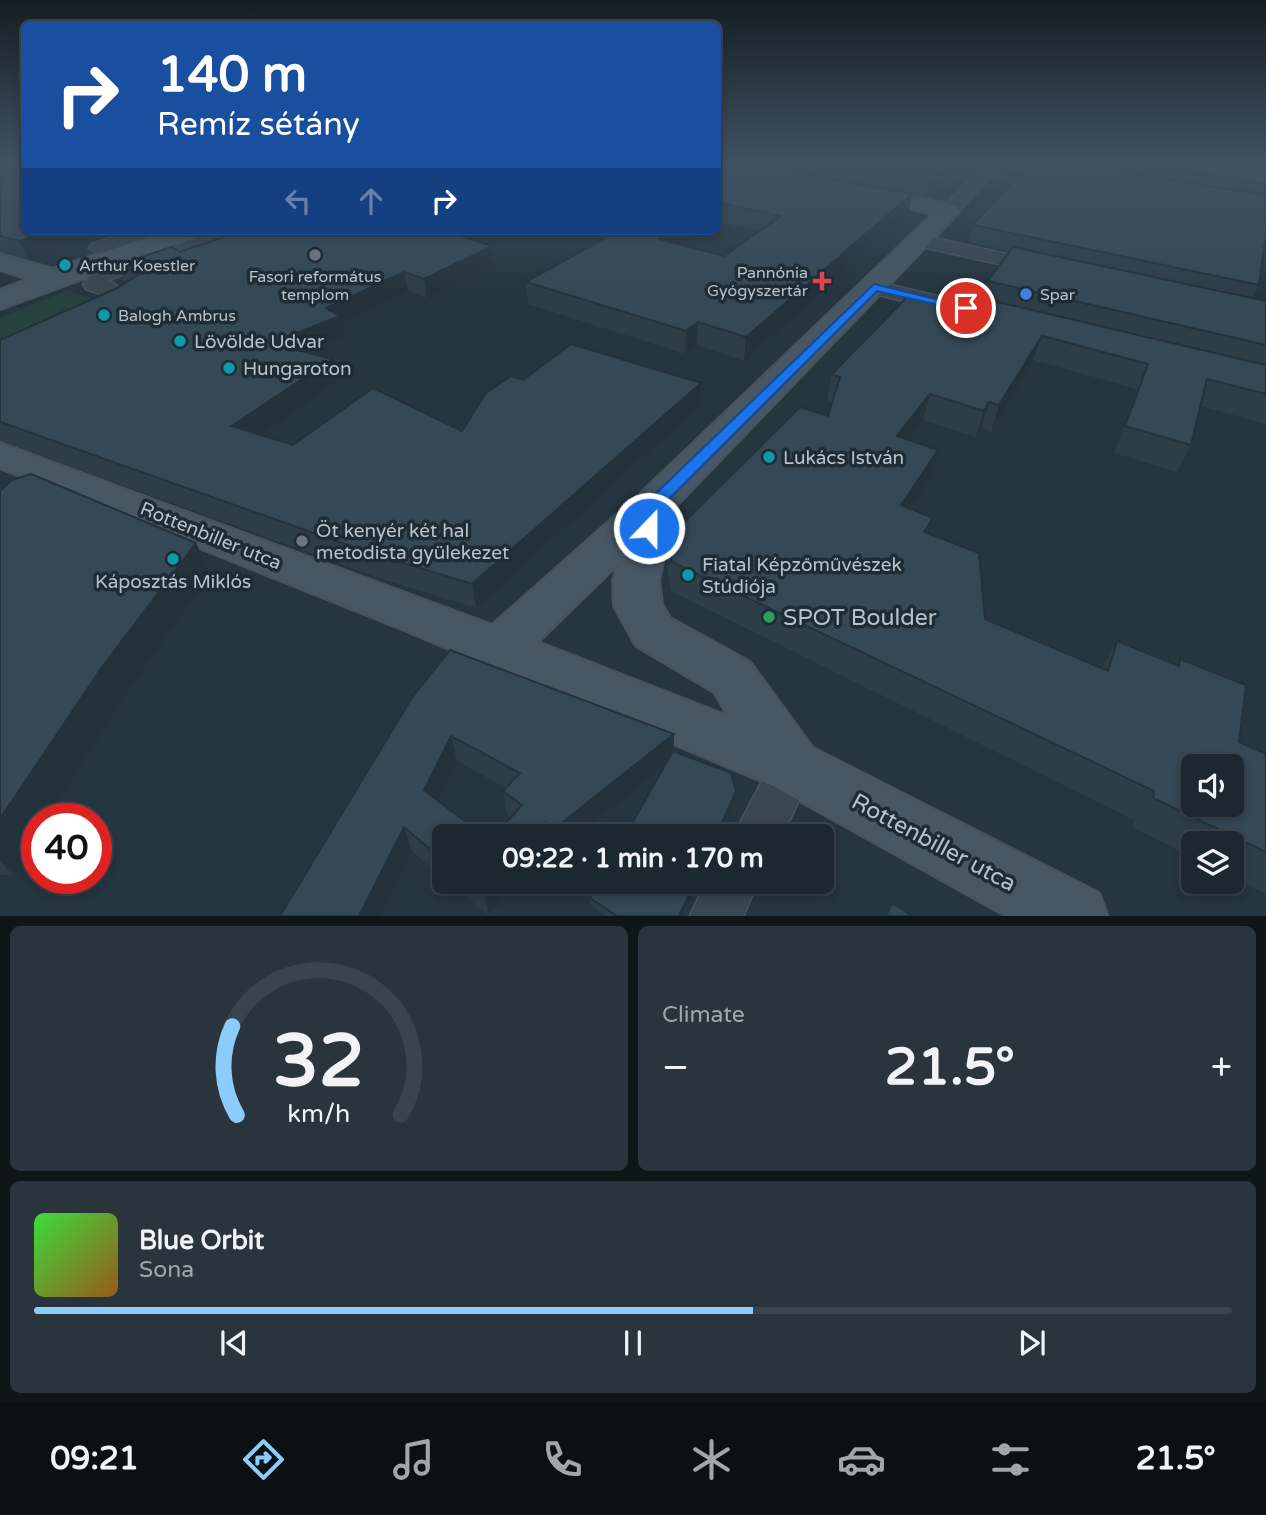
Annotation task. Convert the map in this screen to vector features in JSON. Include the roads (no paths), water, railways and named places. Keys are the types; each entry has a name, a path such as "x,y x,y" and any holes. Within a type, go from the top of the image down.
{"street":[{"path":"936,207 949,211"},
{"path":"500,648 656,502 953,207"},
{"path":"99,248 139,235"},
{"path":"0,300 176,235"},
{"path":"67,324 114,301 118,293 94,284 101,276 218,235"},
{"path":"921,241 1069,274"},
{"path":"0,262 54,278"},
{"path":"874,287 966,308"},
{"name":"Rottenbiller utca","path":"0,454 32,481 500,648 793,767 1075,916"},
{"path":"656,502 636,580 638,606 653,632 732,677 793,767 763,824"},
{"path":"715,916 727,894"}],"place":[{"name":"Fasori református templom","path":"315,255"},
{"name":"Arthur Koestler","path":"65,265"},
{"name":"Pannónia Gyógyszertár","path":"822,281"},
{"name":"Spar","path":"1026,294"},
{"name":"Balogh Ambrus","path":"104,315"},
{"name":"Lövölde Udvar","path":"180,341"},
{"name":"Hungaroton","path":"229,368"},
{"name":"Lukács István","path":"769,457"},
{"name":"Öt kenyér két hal metodista gyülekezet","path":"302,541"},
{"name":"Káposztás Miklós","path":"173,559"},
{"name":"Fiatal Képzőművészek Stúdiója","path":"688,575"},
{"name":"SPOT Boulder","path":"769,617"}]}
